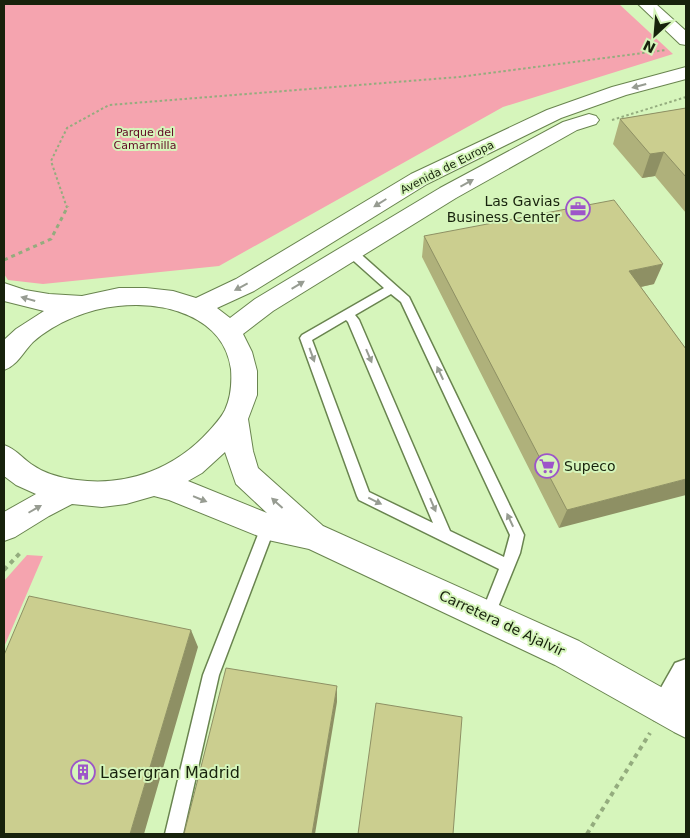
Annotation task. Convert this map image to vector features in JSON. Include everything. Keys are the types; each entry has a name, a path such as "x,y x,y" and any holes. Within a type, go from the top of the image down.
{"street":[{"path":"646,4 686,40"},
{"name":"Avenida de Europa","path":"196,308 245,286 419,179 554,114 619,91 686,73"},
{"name":"Avenida de Europa","path":"229,332 264,305 448,193 570,126 636,104 684,94"},
{"path":"4,291 32,301 54,304 88,302 111,297 156,296 196,308 214,319 229,332 243,358 246,383 235,420 216,445 171,477 154,484 109,494 68,492 36,482 11,466 4,457"},
{"path":"4,356 22,339 56,315 88,302"},
{"name":"Carretera de Ajalvir","path":"235,420 239,451 246,475 313,536"},
{"name":"Carretera de Ajalvir","path":"154,484 172,488 268,526 313,536 567,653 676,715"},
{"path":"4,528 38,507 68,492"},
{"path":"676,715 686,674"}],"lane":[{"path":"351,252 405,300 517,535 513,553 487,616"},
{"path":"393,288 306,338 364,496 508,566"},
{"path":"346,314 353,320 445,535"},
{"path":"174,834 211,675 268,526"}],"path":[{"path":"4,260 52,239 68,206 51,161 66,128 110,105 459,78 666,50"},
{"path":"587,834 676,715"}],"green space":[{"name":"Parque del Camarmilla","path":"4,4 619,4 673,54 503,107 219,266 43,284 8,280 4,274"},
{"path":"27,555 43,556 4,647 4,581"}],"building":[{"path":"686,108 686,177 664,152 650,154 620,119"},
{"path":"614,200 663,264 629,271 686,349 686,479 567,510 424,236"},
{"name":"Lasergran Madrid","path":"29,596 191,630 130,834 4,834 4,655"},
{"path":"226,668 337,686 312,834 184,834"},
{"path":"376,703 462,717 453,834 358,834"}],"place":[{"name":"Las Gavias Business Center","path":"578,209"},
{"name":"Supeco","path":"547,466"},
{"name":"Lasergran Madrid","path":"83,772"}]}
